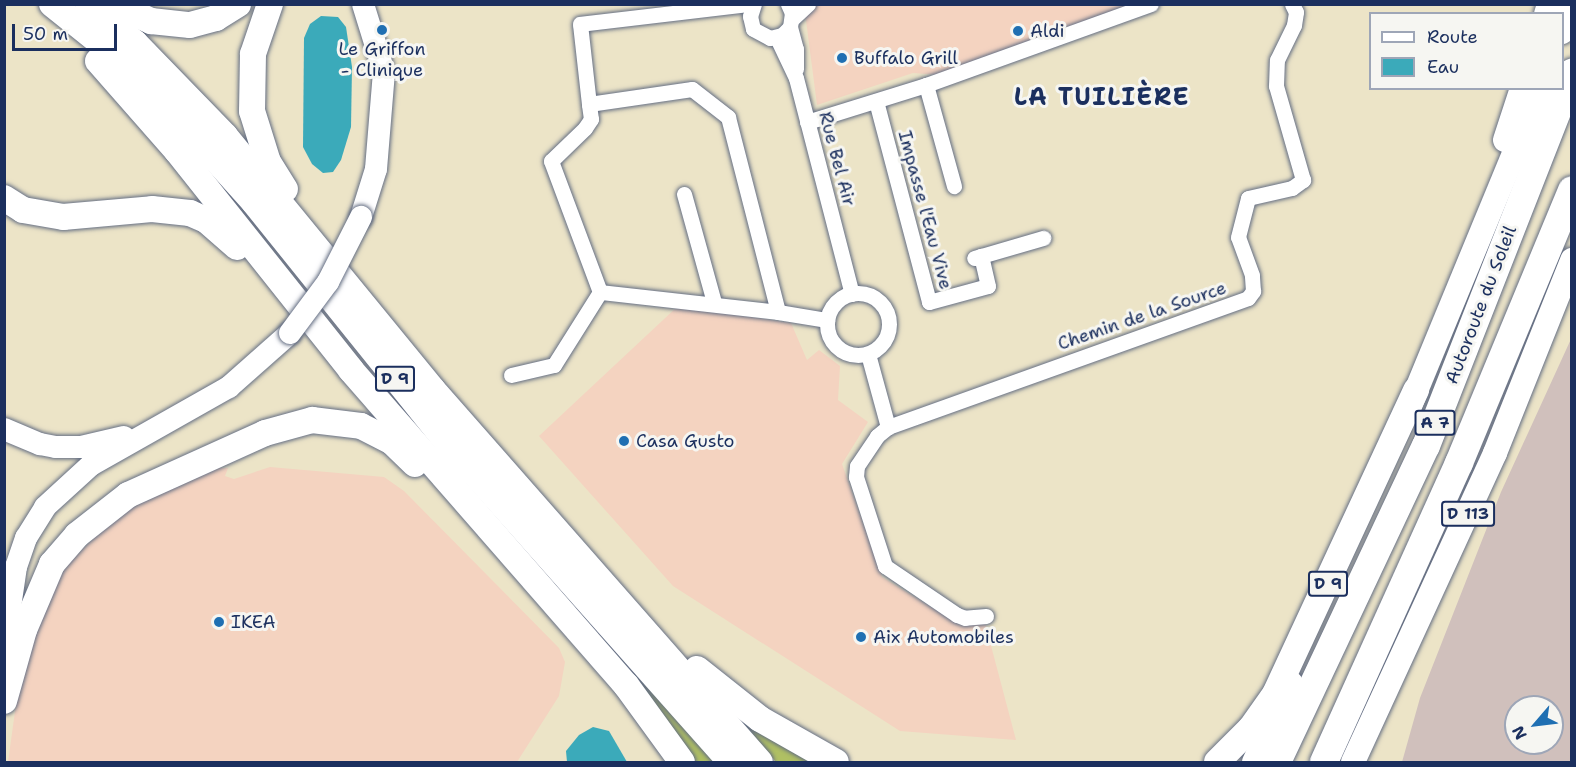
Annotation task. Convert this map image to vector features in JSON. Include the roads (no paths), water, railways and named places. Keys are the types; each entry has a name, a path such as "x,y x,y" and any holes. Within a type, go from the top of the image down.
{"highway":[{"name":"D 9","path":"35,4 119,83 351,370 656,722 682,762"},
{"name":"D 9","path":"52,4 112,52 190,130 254,202 452,448 731,762"},
{"name":"D 9","path":"88,4 135,43 225,136 433,390 760,762"},
{"path":"114,4 151,21 190,25 216,18 238,4"},
{"path":"270,4 254,54 250,93 257,133 268,162 289,195 530,500"},
{"name":"Autoroute du Soleil","path":"1277,762 1426,446 1572,73"},
{"name":"Autoroute du Soleil","path":"1324,762 1459,463 1572,190"},
{"path":"4,198 44,216 152,209 190,213 206,220 243,252 351,370"},
{"name":"D 9","path":"1216,762 1251,728 1275,694 1416,390"},
{"path":"4,701 34,603 52,564 77,535 128,495 265,433 312,420 361,426 399,447 597,652"},
{"name":"D 9","path":"530,500 698,669 760,719 836,762"}],"main road":[{"path":"4,648 16,567 34,522 45,507 91,465 183,416 229,387 290,333 328,282 362,217 376,169 384,72 363,4"},
{"path":"1564,29 1572,9"},
{"path":"1440,332 1521,90"},
{"path":"1254,762 1416,390 1540,90"},
{"name":"D 113","path":"1353,762 1495,453 1572,260"},
{"path":"1495,453 1572,291"},
{"path":"4,429 40,444 56,447 81,447 150,432"}],"street":[{"path":"600,292 551,161 585,128 591,119 580,24 706,7 752,4 750,23"},
{"path":"706,7 750,23 758,34 777,38 790,17 808,4"},
{"path":"807,122 926,85 1151,4"},
{"name":"Chemin de la Source","path":"888,427 1248,298 1253,291 1252,275 1238,237 1248,198 1292,188 1303,180 1276,86 1277,60 1294,26 1296,12 1292,4"},
{"path":"790,17 796,49 796,78"},
{"name":"Rue Bel Air","path":"777,38 796,78 852,294"},
{"path":"926,85 954,186"},
{"path":"589,104 692,89 728,117 778,312"},
{"name":"Impasse l'Eau Vive","path":"876,101 929,302 988,286 977,257 1043,238"},
{"path":"684,194 714,302"},
{"path":"600,292 714,302 827,320"},
{"path":"511,375 554,365 600,292"},
{"path":"852,294 878,301 888,316 886,340 868,354 841,351 832,343 827,320 836,303 852,294"},
{"path":"868,354 888,427 865,452 856,466 856,477 885,566 957,615 965,618 986,615"}],"water":[{"path":"321,16 338,17 346,27 352,67 351,127 341,160 333,172 323,173 312,164 303,147 304,38 310,24"},
{"path":"593,727 609,731 627,762 567,762 566,751 579,735"}],"place":[{"name":"Le Griffon - Clinique","path":"382,30"},
{"name":"Aldi","path":"1018,31"},
{"name":"Buffalo Grill","path":"842,58"},
{"name":"Casa Gusto","path":"624,441"},
{"name":"IKEA","path":"219,622"},
{"name":"Aix Automobiles","path":"861,637"}],"district":[{"name":"LA TUILIÈRE","path":"1102,98"}]}
